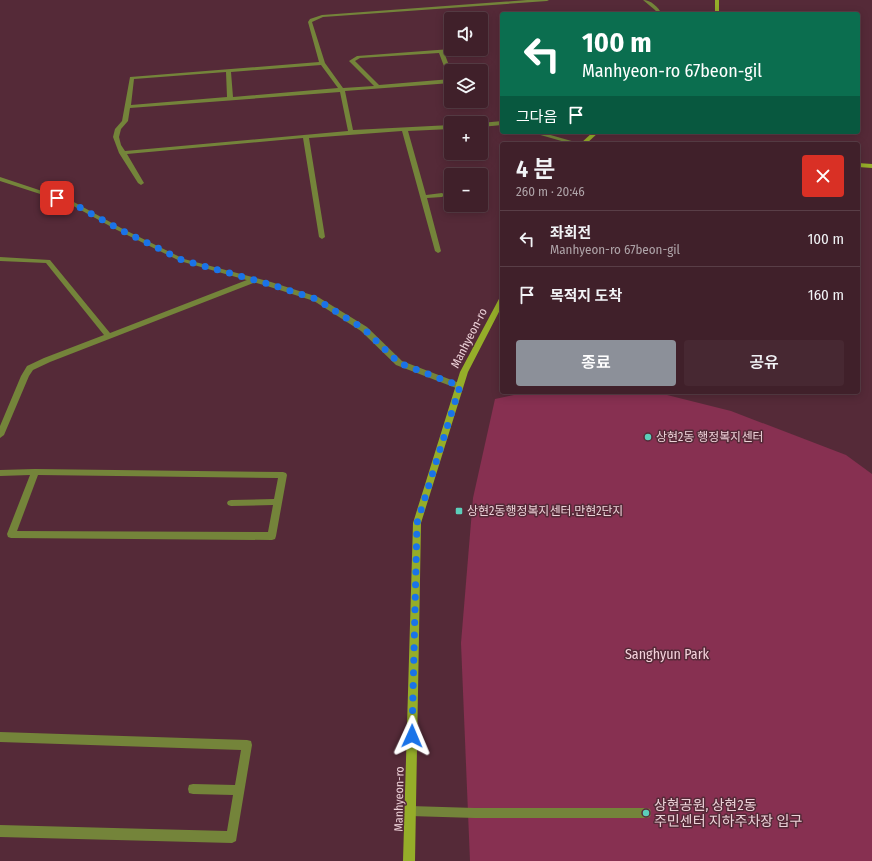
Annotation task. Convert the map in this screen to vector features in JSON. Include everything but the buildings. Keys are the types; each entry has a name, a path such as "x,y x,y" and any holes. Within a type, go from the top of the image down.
{"street":[{"path":"351,132 342,90 322,63 310,25 312,20 316,18 547,0"},
{"path":"644,0 659,12"},
{"path":"717,0 717,12"},
{"path":"441,51 446,64"},
{"path":"378,87 352,61 359,57 444,51"},
{"path":"141,183 122,153 116,137 118,129 125,121 132,78 322,63"},
{"path":"228,70 230,98"},
{"path":"128,107 444,82"},
{"path":"488,124 500,123"},
{"path":"122,153 351,132 444,127"},
{"path":"405,130 438,251"},
{"path":"541,134 571,142"},
{"path":"585,142 594,134"},
{"path":"306,137 322,237"},
{"path":"860,165 872,166"},
{"path":"0,179 70,202 119,229 182,260 316,299 364,329 399,363 460,386"},
{"path":"423,197 442,195"},
{"path":"0,259 48,261 109,336"},
{"path":"0,436 25,376 30,368 47,360 254,280"},
{"name":"Manhyeon-ro","path":"409,861 417,523 464,372 500,303"},
{"path":"0,473 35,472 283,475 272,536 11,534 35,472"},
{"path":"231,503 278,502"},
{"path":"0,737 247,745 232,837 0,831"},
{"path":"193,789 239,790"},
{"path":"410,811 474,813 646,813"}],"green space":[{"name":"Sanghyun Park","path":"519,394 663,394 731,411 846,455 872,474 872,861 470,861 461,643 473,498 495,399"}],"place":[{"name":"상현2동 행정복지센터","path":"648,437"},
{"name":"상현2동행정복지센터.만현2단지","path":"459,511"},
{"name":"상현공원, 상현2동 주민센터 지하주차장 입구","path":"646,813"}],"route":[{"path":"57,198 70,202 119,229 182,260 269,284 316,299 364,329 399,363 460,386 417,523 412,736"}]}
